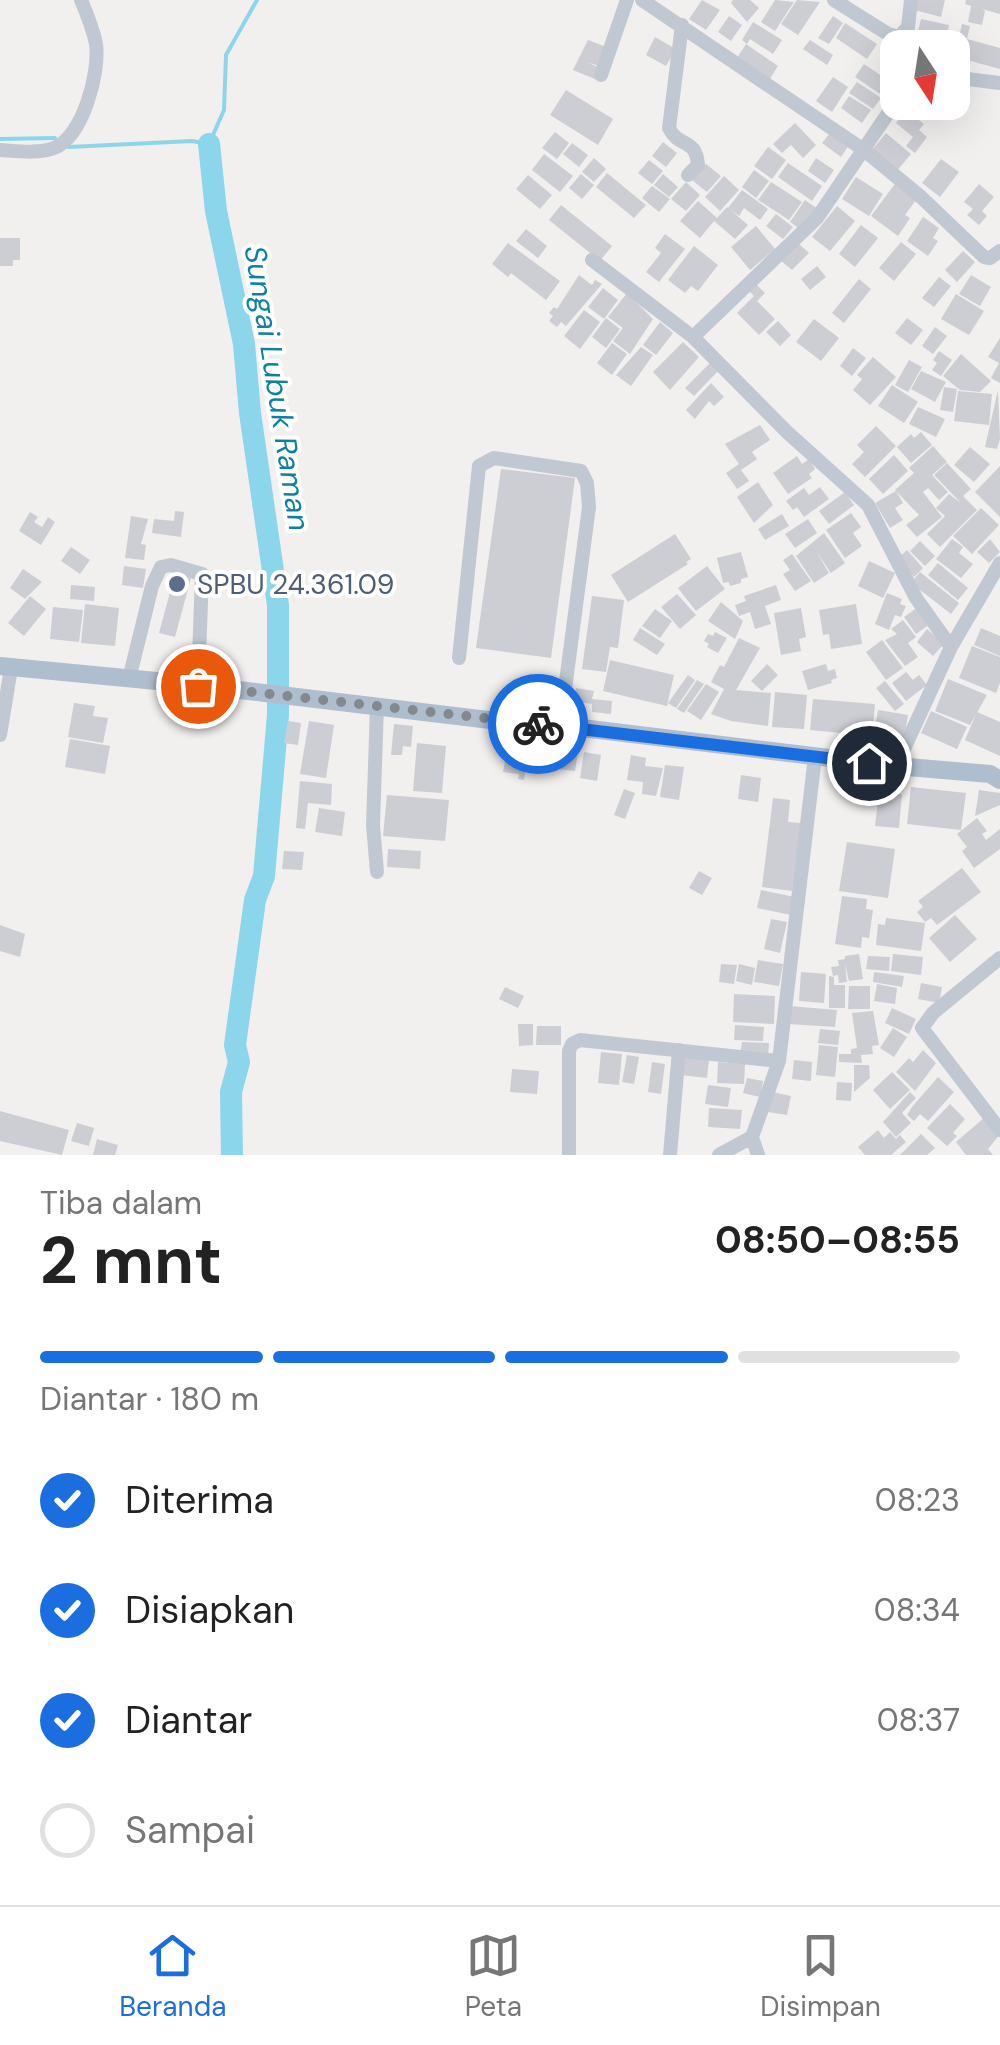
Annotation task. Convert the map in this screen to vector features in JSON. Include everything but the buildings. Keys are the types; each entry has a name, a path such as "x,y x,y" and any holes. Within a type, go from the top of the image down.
{"main road":[{"path":"6,667 990,774 1000,780"},
{"path":"531,725 538,732 814,765 990,785 1000,780"}],"street":[{"path":"0,150 55,148 71,134 79,120 94,79 96,47 81,0"},
{"path":"601,75 627,0"},
{"path":"642,0 864,150 984,257 990,258 1000,251"},
{"path":"834,0 882,30"},
{"path":"907,30 911,0"},
{"path":"682,26 669,128 676,139 688,142 695,152 698,165 688,175"},
{"path":"970,79 1000,83"},
{"path":"693,337 817,218 884,120"},
{"path":"592,260 693,337 787,432 868,505 916,598 952,647"},
{"path":"459,658 479,466 494,458 581,471 587,483 589,506 560,727"},
{"path":"896,766 952,647 1000,564"},
{"path":"129,679 152,586 161,567 171,565 201,571 203,577 198,686"},
{"path":"0,735 6,667"},
{"path":"376,706 372,825 377,872"},
{"path":"758,1155 752,1137 779,1061 814,765"},
{"path":"1000,958 932,1014 922,1028 1000,1130"},
{"path":"569,1155 568,1051 580,1040 779,1061"},
{"path":"670,1155 679,1050"},
{"path":"719,1155 752,1137"}],"waterway":[{"name":"Sungai Lubuk Raman","path":"69,147 192,141 209,144 224,110 226,55 257,0"},
{"path":"0,139 55,138"},
{"name":"Sungai Lubuk Raman","path":"209,144 216,211 244,344 278,605 278,715 264,876 255,900 235,1045 239,1062 231,1092 232,1155"}],"way so far":[{"path":"198,686 538,724"}],"place":[{"name":"SPBU 24.361.09","path":"177,584"}],"route":[{"path":"538,724 869,763"}]}
